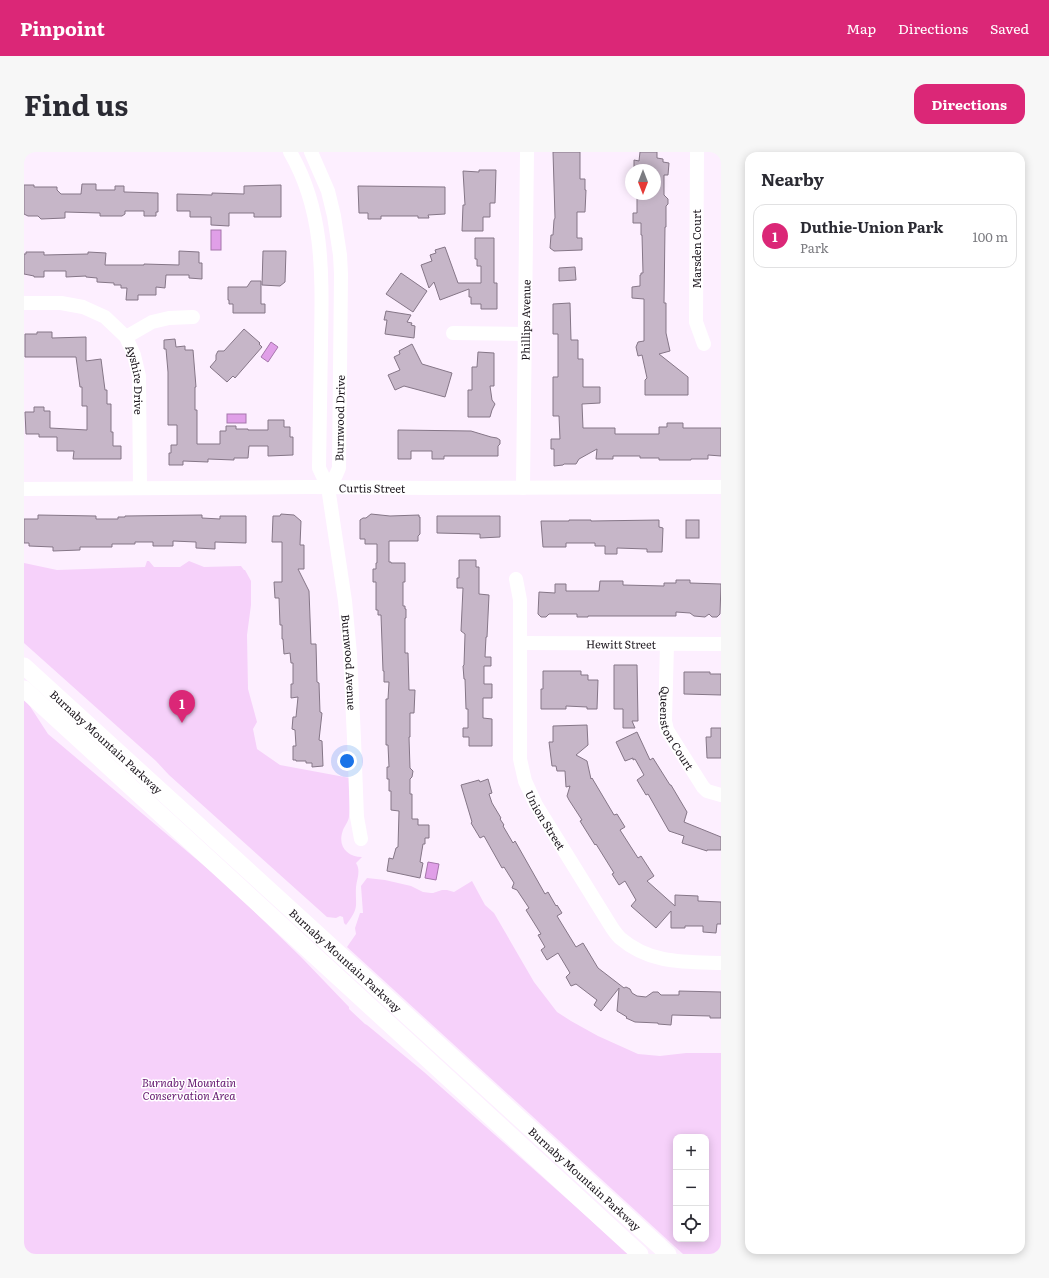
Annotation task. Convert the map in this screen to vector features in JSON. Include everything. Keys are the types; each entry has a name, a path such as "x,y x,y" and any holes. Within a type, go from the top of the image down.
{"main road":[{"name":"Burnaby Mountain Parkway","path":"24,666 668,1254"},
{"name":"Burnaby Mountain Parkway","path":"24,689 640,1254"}],"street":[{"name":"Burnwood Drive","path":"290,152 307,187 319,234 322,283 319,468 328,487"},
{"name":"Burnwood Drive","path":"311,152 328,191 337,235 342,274 338,468 336,475 328,487"},
{"name":"Phillips Avenue","path":"523,488 527,152"},
{"name":"Marsden Court","path":"697,152 696,322 704,344"},
{"name":"Ayshire Drive","path":"24,303 61,303 82,306 105,317 126,337 134,354 139,376 140,488"},
{"path":"126,337 152,322 169,318 193,317"},
{"path":"453,333 525,334"},
{"name":"Burnwood Avenue","path":"328,487 346,616 354,739 357,817 361,840"},
{"name":"Curtis Street","path":"24,489 721,487"},
{"name":"Union Street","path":"516,579 520,600 521,643 520,759 525,781 536,805 609,923 620,937 636,949 657,958 679,962 721,963"},
{"name":"Hewitt Street","path":"521,643 721,644"},
{"name":"Queenston Court","path":"667,644 664,721 667,730 702,787 707,791 721,795"}],"green space":[{"path":"147,561 149,561 154,567 180,567 189,561 204,567 241,566 245,570 251,581 251,605 247,635 248,689 257,722 253,729 257,749 280,765 350,778 349,818 343,830 341,841 342,846 348,853 362,857 356,863 358,872 356,906 346,925 343,917 327,917 24,643 24,563 57,570 145,567"},
{"name":"Burnaby Mountain Conservation Area","path":"24,697 48,734 227,885 302,958 349,1007 349,1009 365,1024 424,1072 629,1254 24,1254"},
{"path":"367,878 385,880 411,886 423,892 433,893 442,890 454,892 472,881 485,905 494,913 534,982 557,1012 598,1036 638,1054 660,1056 686,1053 721,1053 721,1254 683,1254 347,947 356,934 355,928 360,913 363,913 361,886"}],"shaded area":[{"path":"211,230 221,230 221,250 211,250"},
{"path":"271,342 278,347 268,362 261,357"},
{"path":"227,414 246,414 246,423 227,423"},
{"path":"428,862 439,864 436,880 425,878"}],"building":[{"path":"553,152 580,152 580,179 585,179 586,190 585,212 577,212 577,238 582,238 582,250 554,251 550,248 555,218"},
{"path":"640,152 657,152 657,158 663,159 663,162 669,163 668,175 664,175 664,195 668,199 668,204 666,206 665,227 664,303 666,303 666,333 670,351 659,354 688,377 688,395 645,395 645,380 647,378 642,355 638,356 636,347 638,342 644,341 644,299 632,298 632,287 640,286 640,275 643,273 642,235 641,223 633,223 633,213 637,213 637,200 661,200 661,164 634,164 634,160 639,161"},
{"path":"479,170 496,170 495,203 490,203 490,217 483,217 483,231 462,231 463,205 465,205 463,171 479,172"},
{"path":"82,184 96,184 96,190 115,190 115,186 124,186 124,192 158,193 158,212 156,212 156,216 144,216 144,211 125,211 125,214 122,216 100,216 100,213 65,212 65,218 41,219 38,216 28,216 24,214 24,185 34,185 34,187 57,187 57,190 61,194 81,194"},
{"path":"281,185 281,217 254,217 254,213 229,213 229,226 211,225 211,217 190,217 190,211 177,211 177,194 244,194 244,186"},
{"path":"358,186 445,187 445,214 428,215 429,218 418,218 418,216 381,216 381,219 368,219 368,213 359,213"},
{"path":"475,238 494,238 494,283 497,283 497,309 481,309 481,304 471,304 469,289 440,300 434,282 429,288 421,265 432,261 430,255 436,253 435,250 445,247 458,283 481,283 481,266 477,266 477,259 475,259"},
{"path":"179,251 199,252 199,263 202,263 202,279 189,278 189,275 166,275 165,288 156,287 156,295 138,295 138,300 126,300 127,288 121,288 121,285 114,285 114,283 97,282 97,278 86,276 66,277 66,271 44,271 44,277 34,277 24,274 24,254 26,254 26,252 44,252 44,255 88,254 88,252 106,253 105,265 179,265"},
{"path":"263,251 286,251 285,282 280,286 262,285"},
{"path":"575,267 576,280 559,281 559,268"},
{"path":"401,273 427,291 413,312 386,294"},
{"path":"251,281 261,281 261,304 265,304 265,313 233,313 233,304 229,304 228,300 228,287 247,287"},
{"path":"570,303 571,340 578,340 578,359 583,359 583,387 600,387 600,403 582,404 583,428 615,428 615,434 659,434 659,427 667,427 667,423 683,423 683,428 721,428 721,456 708,455 708,459 691,460 659,460 659,458 640,458 640,456 613,456 613,459 596,459 597,449 579,459 576,464 554,466 554,449 551,449 551,439 560,439 559,416 553,416 553,377 558,377 558,334 553,334 553,304"},
{"path":"386,311 411,315 407,322 412,323 411,325 415,326 414,338 385,334 387,320 384,320"},
{"path":"244,329 260,343 259,344 262,347 235,378 233,376 227,382 210,367 216,360 218,351 224,351"},
{"path":"37,332 52,332 52,338 86,337 86,361 101,359 105,390 107,390 107,404 111,404 111,432 113,432 113,446 121,446 121,459 73,459 74,451 57,451 57,437 39,437 39,434 26,434 25,412 34,412 34,407 44,407 44,411 50,411 50,428 87,430 87,406 82,406 82,387 80,387 76,357 25,357 25,334 37,334"},
{"path":"175,339 176,347 185,346 185,350 193,350 196,387 195,410 197,410 197,444 220,444 220,431 226,431 226,426 236,426 236,429 268,430 268,420 284,420 284,427 290,427 290,437 293,437 293,455 268,456 268,446 249,446 248,458 234,458 234,460 208,459 208,462 183,461 183,465 169,465 171,445 177,445 177,425 168,425 168,372 164,340"},
{"path":"412,344 422,364 452,373 445,397 404,386 395,390 388,375 400,370 394,357 400,354 399,351"},
{"path":"478,352 494,353 494,386 490,386 492,400 495,404 490,417 468,417 468,390 472,390 472,367 477,367"},
{"path":"398,430 471,431 500,440 500,444 498,446 498,456 444,456 444,459 432,459 432,451 411,451 411,459 398,459"},
{"path":"281,514 294,515 301,521 300,545 304,545 304,569 298,569 309,591 311,644 316,644 317,682 319,683 320,712 322,713 319,740 322,741 323,766 312,767 312,763 293,760 293,746 296,746 295,730 292,729 293,717 296,717 298,697 291,698 293,663 291,663 290,653 284,654 282,625 280,625 279,598 275,598 274,582 282,582 282,542 272,542 273,516 280,516"},
{"path":"371,514 390,516 419,515 420,517 420,534 418,536 418,541 389,541 389,562 405,563 403,606 405,606 406,609 405,653 408,653 409,690 415,690 414,713 410,713 409,737 410,768 413,771 410,779 410,794 412,794 412,819 418,819 418,825 429,825 429,838 425,838 425,844 423,844 420,862 423,863 420,878 387,871 389,858 393,859 396,848 398,847 399,811 391,810 391,791 389,791 389,779 387,779 387,767 389,767 388,745 386,745 386,699 388,699 389,682 384,682 381,615 378,615 378,610 376,610 376,582 373,582 373,569 376,569 377,563 377,544 365,544 365,539 360,539 360,520"},
{"path":"38,515 96,516 96,519 118,519 118,517 125,516 202,515 202,518 220,519 220,516 246,516 246,543 215,542 215,549 196,548 196,542 173,541 173,546 153,546 153,542 135,542 135,544 112,544 112,547 80,547 80,550 53,551 53,547 29,546 29,543 24,543 24,519 38,519"},
{"path":"437,516 500,516 500,537 480,538 480,534 437,533"},
{"path":"659,520 659,527 663,528 662,552 647,552 647,549 617,548 617,554 605,554 605,546 595,546 595,543 566,543 566,547 543,547 541,521"},
{"path":"686,520 699,520 699,538 686,538"},
{"path":"459,560 476,560 476,567 479,567 479,594 489,595 485,657 491,657 491,666 484,666 484,684 492,684 492,698 483,698 483,718 492,719 492,746 469,746 469,737 463,737 463,728 468,728 468,709 466,709 463,666 465,634 461,631 463,588 457,588 457,578 459,578"},
{"path":"676,580 690,580 690,583 721,584 720,614 717,617 712,617 709,614 705,617 694,616 690,613 676,612 676,616 577,617 577,614 549,614 546,617 541,617 538,614 539,592 555,593 555,584 566,584 566,591 599,591 600,581 623,581 623,585 664,586 664,583 676,583"},
{"path":"614,665 637,665 638,721 632,721 635,728 623,728 623,709 614,709"},
{"path":"543,671 581,671 581,675 588,675 588,680 598,680 597,709 566,706 566,709 541,709"},
{"path":"684,672 710,672 710,674 721,674 721,695 684,694"},
{"path":"587,725 588,745 576,755 587,761 591,779 592,778 614,815 617,814 625,827 620,830 638,858 641,856 654,876 647,881 675,906 675,895 698,896 698,901 721,902 721,924 717,924 716,933 703,932 703,926 671,928 671,911 656,928 631,906 636,900 625,881 619,885 612,874 614,873 580,821 582,820 567,796 570,786 566,787 565,771 557,771 556,766 552,766 549,742 553,742 553,726"},
{"path":"711,728 721,728 721,758 707,758 706,737 711,737"},
{"path":"637,732 650,760 653,758 687,812 684,822 721,837 721,850 707,851 682,843 684,836 669,831 648,794 646,795 637,780 644,775 635,759 633,760 633,758 625,761 616,742"},
{"path":"488,779 492,793 489,794 492,803 501,818 500,819 504,825 503,826 513,843 515,841 545,894 548,892 562,913 557,916 576,947 583,943 598,968 624,988 626,987 630,989 632,993 637,996 646,997 653,992 658,992 661,995 679,995 679,991 721,992 721,1018 710,1018 710,1016 672,1015 671,1025 635,1022 626,1018 627,1017 617,1011 619,988 601,1011 594,1005 597,1000 576,984 571,986 566,977 570,973 558,953 547,960 541,950 545,947 538,935 541,934 526,910 529,908 517,890 512,888 514,883 504,867 502,868 484,836 480,838 471,823 472,822 461,785"}],"place":[{"name":"Duthie-Union Park","path":"182,723"}]}
